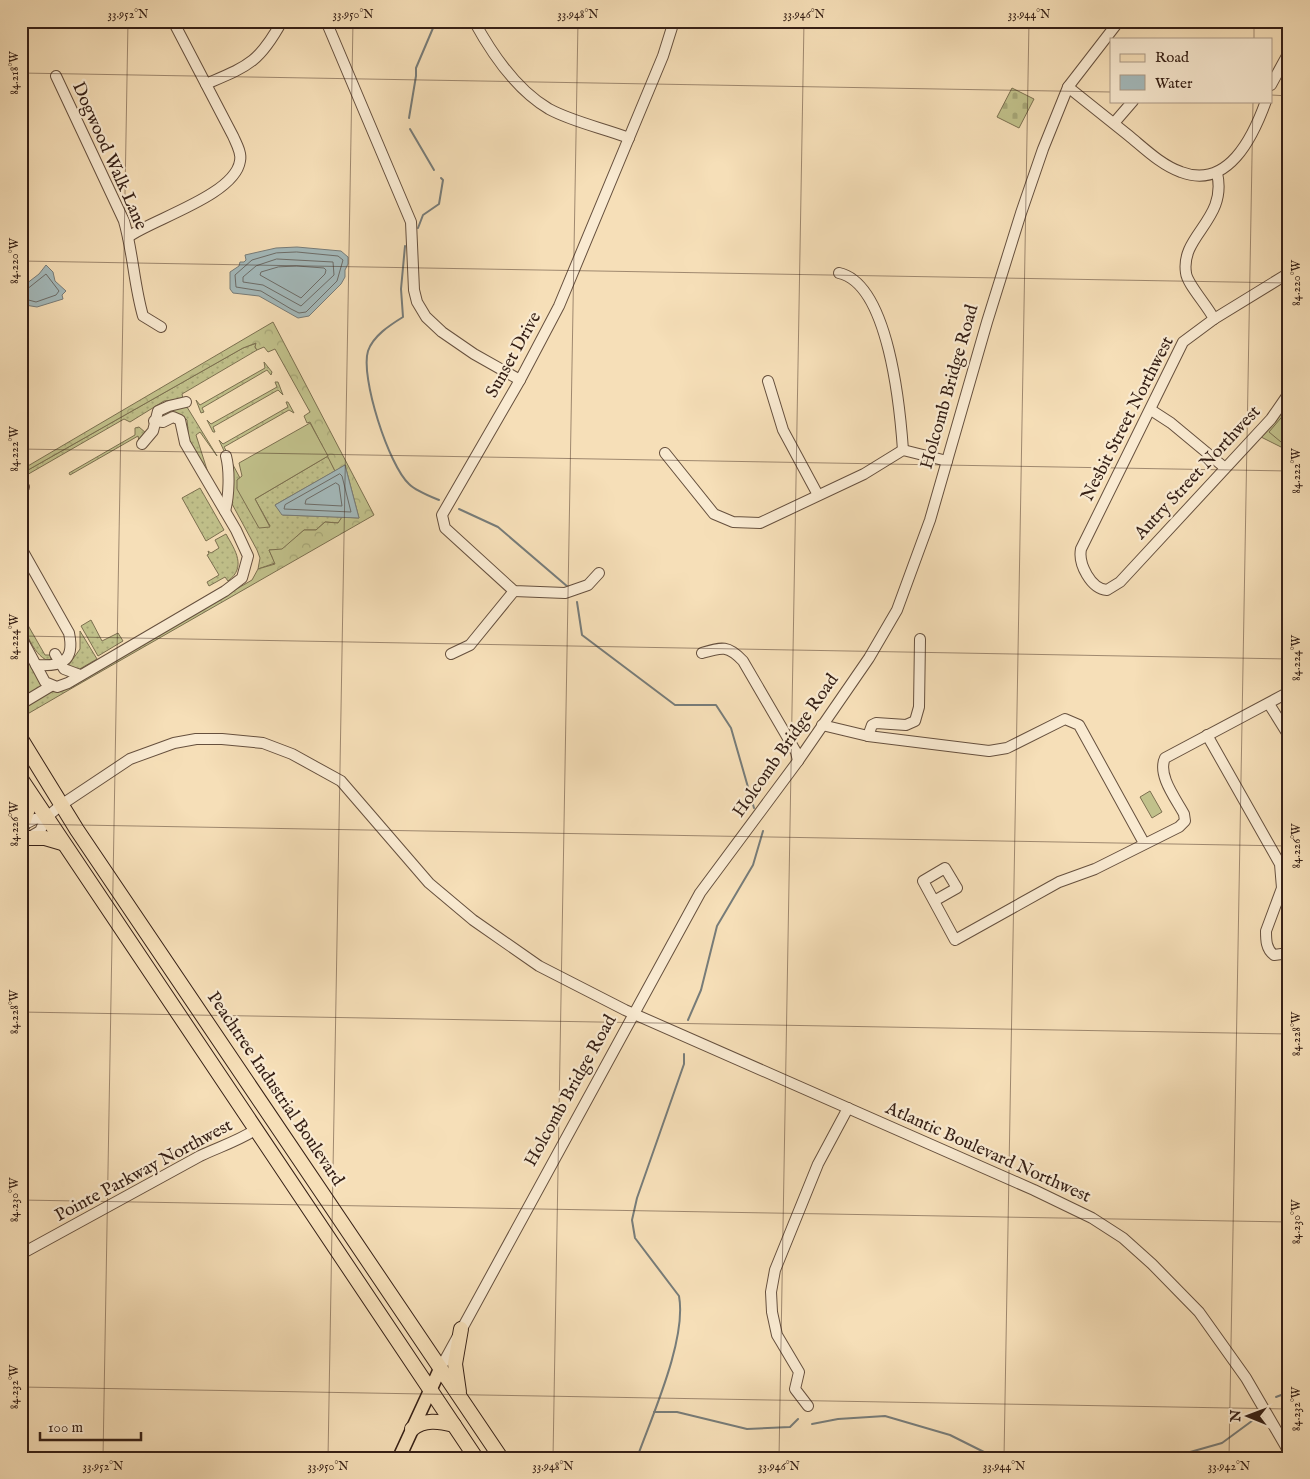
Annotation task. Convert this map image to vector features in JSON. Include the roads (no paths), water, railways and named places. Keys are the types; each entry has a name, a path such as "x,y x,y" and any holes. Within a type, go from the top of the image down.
{"highway":[{"name":"Peachtree Industrial Boulevard","path":"21,739 61,805 501,1458"},
{"path":"21,779 476,1458"},
{"path":"21,779 28,809 23,833 62,842"},
{"path":"460,1398 455,1364 461,1328"},
{"path":"412,1429 428,1422 443,1422 454,1425"}],"main road":[{"name":"Holcomb Bridge Road","path":"399,1458 440,1369"}],"street":[{"path":"128,237 187,208 220,187 237,171 240,155 173,21"},
{"path":"206,84 245,67 260,55 282,21"},
{"path":"326,21 411,222 414,290 417,302 426,317 442,332 474,354 520,380"},
{"path":"474,21 506,70 527,94 550,109 629,138"},
{"name":"Sunset Drive","path":"514,591 445,528 442,515 520,380 560,306 663,56 674,21"},
{"name":"Holcomb Bridge Road","path":"440,1369 700,893 798,761 869,658 897,610 927,528 1021,213 1068,87 1119,21"},
{"path":"1272,83 1289,52"},
{"name":"Dogwood Walk Lane","path":"56,76 124,221 135,288 142,316 161,327"},
{"path":"1068,87 1157,159 1181,172 1198,175 1217,173 1238,157 1266,102"},
{"path":"1114,123 1131,102"},
{"path":"1214,318 1186,274 1186,256 1216,206 1219,185 1217,173"},
{"name":"Nesbit Street Northwest","path":"1128,572 1110,589 1101,590 1086,574 1082,566 1081,552 1183,342 1214,318 1289,273"},
{"path":"839,274 849,276 865,294 879,321 892,361 903,450"},
{"path":"768,381 783,430 818,495"},
{"name":"Autry Street Northwest","path":"1128,572 1190,508 1224,467 1271,419 1289,393"},
{"path":"142,444 153,432 154,421 158,412 169,406 186,402"},
{"path":"1151,410 1171,423 1224,467"},
{"path":"21,637 45,682 51,686 58,687 236,585 245,570 248,556 225,511 185,443 180,420 173,417 163,422 154,421"},
{"path":"665,452 714,514 733,522 760,523 864,474 903,450 947,461"},
{"path":"225,511 228,501 226,491 229,478 226,456"},
{"path":"21,548 69,633 72,646 69,655 57,659 51,666 36,664"},
{"path":"451,654 470,645 514,591 565,593 588,585 599,573"},
{"path":"868,736 872,725 876,723 906,725 915,721 919,707 920,639"},
{"path":"702,653 721,648 734,651 743,661 796,752 798,761"},
{"path":"57,659 68,672 80,675"},
{"path":"21,704 51,686"},
{"path":"934,901 955,940 1059,882 1095,869 1179,827 1185,821 1163,772 1162,764 1165,758 1289,692"},
{"path":"1268,704 1289,736"},
{"path":"822,725 868,736 989,751 1007,748 1065,719 1072,720 1079,725 1144,843"},
{"path":"1207,736 1280,864 1283,878 1282,888 1266,931 1266,939 1269,952 1274,955 1289,953"},
{"name":"Atlantic Boulevard Northwest","path":"47,817 61,805 130,759 174,743 222,738 263,744 292,754 341,781 429,883 472,920 539,966 634,1013 1034,1190 1092,1218 1123,1238 1152,1264 1199,1312 1246,1378 1289,1452"},
{"path":"23,833 34,819 47,817"},
{"path":"808,1406 795,1389 799,1372 777,1335 772,1312 771,1292 775,1270 818,1164 848,1108"},
{"name":"Pointe Parkway Northwest","path":"21,1254 200,1156 222,1145 241,1139 255,1130"}],"water":[{"path":"297,247 341,251 348,257 345,277 341,284 309,316 298,318 259,296 233,293 230,289 230,272 239,266 240,262 246,260 245,255 276,248"},
{"path":"46,265 53,272 55,281 66,291 62,295 63,299 37,307 25,305 21,301 22,287 39,274"},
{"path":"345,465 359,518 282,515 275,505"}],"waterway":[{"path":"409,118 416,68 436,21"},
{"path":"410,129 434,170"},
{"path":"418,228 423,215 439,204 443,180 441,178"},
{"path":"405,246 401,289 403,317 382,331 370,346 367,363 368,380 372,400 385,441 401,474 415,489 439,500"},
{"path":"459,509 498,527 568,587"},
{"path":"577,602 582,635 675,705 716,705 731,728 754,808"},
{"path":"688,1020 701,990 717,926 753,865 763,831"},
{"path":"637,1458 667,1377 678,1334 680,1314 679,1296 635,1238 632,1220 637,1198 684,1064 684,1054"},
{"path":"1276,1397 1289,1392"},
{"path":"654,1412 677,1412 747,1429 790,1427 798,1419"},
{"path":"1169,1458 1222,1443 1260,1415"},
{"path":"812,1424 838,1419 885,1416 950,1435 996,1458"}]}
